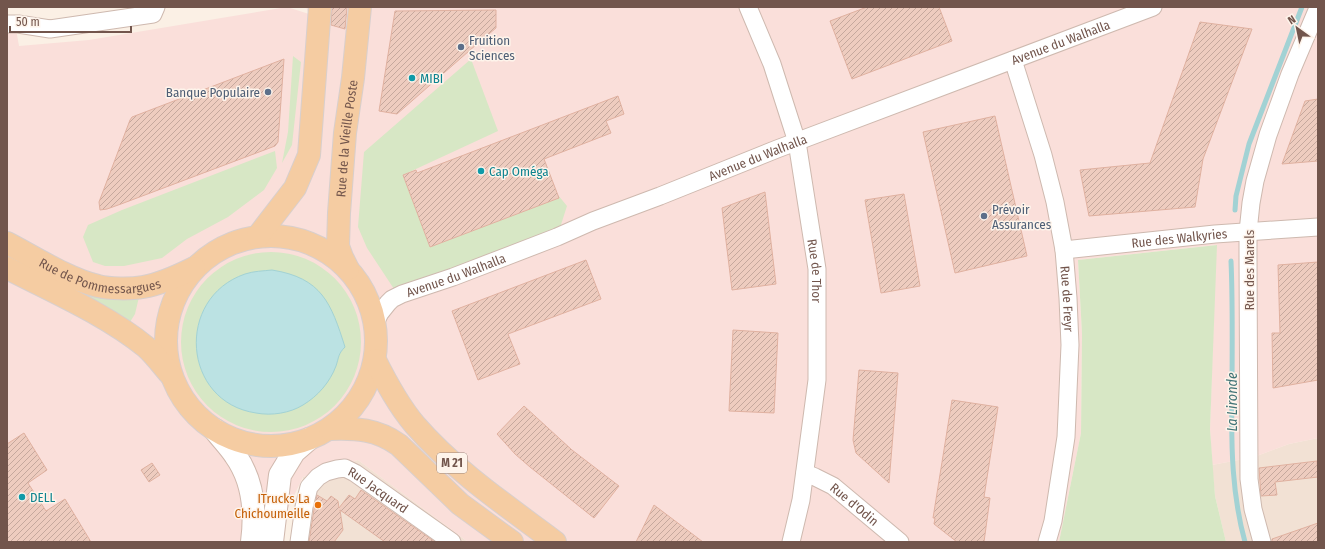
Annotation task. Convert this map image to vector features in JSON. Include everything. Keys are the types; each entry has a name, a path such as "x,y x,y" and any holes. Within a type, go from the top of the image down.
{"main road":[{"path":"258,236 295,188 309,155 320,7"},
{"name":"Rue de la Vieille Poste","path":"348,268 338,246 339,214 345,133 353,78 360,7"},
{"path":"258,236 278,236 298,239 316,246 333,256 348,268 358,280 372,308 375,323 375,360 369,380 359,399 346,415 330,428 309,439 284,446 259,446 230,439 203,422 189,408 178,392 171,375 165,346 168,318 178,291 195,267 214,252 228,245 258,236"},
{"name":"Rue de Pommessargues","path":"7,243 72,277 98,286 130,288 144,287 170,279 195,267"},
{"name":"Rue de Pommessargues","path":"7,268 123,330 147,348 171,375"},
{"name":"M 21","path":"375,360 393,395 414,424 457,468 555,542"},
{"name":"M 21","path":"330,428 348,428 369,431 390,439 460,504 512,542"},
{"path":"215,430 236,455 251,488 254,508 252,542"},
{"path":"272,542 280,475 294,452 309,439"}],"street":[{"path":"7,24 18,24 50,29 153,14 156,7"},
{"name":"Rue de Thor","path":"748,7 772,64 797,142 817,269 817,380 802,500 791,542"},
{"name":"Avenue du Walhalla","path":"375,323 380,313 388,303 392,299 402,294 460,274 797,142 1153,7"},
{"name":"Rue des Marels","path":"1262,542 1253,509 1249,479 1248,232 1255,181 1268,135 1290,74 1318,8"},
{"name":"Rue de Freyr","path":"1013,60 1055,202 1064,250 1070,345 1066,436 1053,521 1047,542"},
{"name":"Rue des Walkyries","path":"1064,250 1215,234 1318,227"},
{"name":"Rue Jacquard","path":"299,542 304,506 309,487 318,477 326,472 345,468 452,542"},
{"name":"Rue d'Odin","path":"805,473 833,486 900,542"}],"shaded area":[{"path":"287,7 309,14 306,7 1318,7 1318,438 1289,444 1254,457 1212,465 1210,429 1216,245 1078,260 1082,334 1081,433 1059,542 468,542 358,460 303,477 278,529 258,542 7,542 7,29 16,29 19,46 89,40"},
{"path":"1318,438 1318,542 1226,542 1215,496 1212,465 1254,457 1289,444"},
{"path":"358,460 468,542 295,542 303,477"}],"green space":[{"path":"293,56 301,62 292,145 282,163 288,132"},
{"path":"471,59 498,131 403,175 430,247 559,198 558,195 567,206 557,237 394,289 367,248 358,227 364,152"},
{"path":"275,151 277,168 264,190 228,217 187,239 162,258 124,266 105,266 93,262 83,237 88,225 122,210"},
{"path":"1217,245 1210,429 1215,496 1226,542 1059,542 1081,433 1082,334 1078,260"},
{"path":"262,252 280,252 305,259 321,267 335,278 346,292 354,308 361,333 361,351 354,376 346,392 335,406 321,417 297,428 280,432 262,432 245,428 221,417 201,399 196,392 185,368 181,351 181,333 185,316 196,292 214,272 221,267 245,256"},
{"path":"86,291 139,297 135,314 130,322 83,297"}],"water":[{"path":"272,270 303,279 322,295 335,318 345,347 340,354 330,378 314,397 298,408 281,413 268,414 256,413 231,405 213,390 202,371 196,348 198,326 207,304 222,286 245,274"}],"building":[{"path":"332,7 347,7 345,29 331,25"},
{"path":"867,7 939,7 952,41 852,79 830,21"},
{"name":"MIBI","path":"496,10 496,28 397,114 379,111 395,11"},
{"path":"1200,22 1252,29 1203,159 1195,207 1089,216 1080,170 1150,163"},
{"path":"284,59 278,142 275,146 121,204 100,210 99,202 132,117"},
{"name":"Cap Oméga","path":"618,96 624,114 606,121 611,133 544,159 559,198 430,247 403,175 416,170 417,173"},
{"path":"1318,99 1318,161 1282,164 1305,101"},
{"path":"995,116 1027,256 955,273 923,132"},
{"path":"765,192 776,284 732,290 722,208"},
{"path":"904,194 920,286 881,293 865,200"},
{"path":"586,260 601,299 508,334 520,364 478,380 452,311"},
{"path":"1318,262 1318,380 1273,388 1272,333 1280,333 1278,265"},
{"path":"733,330 778,333 774,413 729,411"},
{"path":"859,370 898,373 889,483 856,453 853,440"},
{"path":"952,400 998,407 984,497 990,498 984,542 957,542 934,524 935,518 933,518"},
{"path":"524,406 572,450 619,486 594,518 530,467 515,454 497,434"},
{"path":"24,433 47,470 28,483 46,511 65,499 91,542 7,542 7,444"},
{"path":"1317,461 1318,477 1275,482 1277,495 1261,496 1259,468"},
{"path":"152,463 160,475 149,482 141,470"},
{"path":"361,490 435,542 385,542 340,510 343,530 334,542 309,542 317,495 327,501 331,496 338,501 339,508 349,495 355,499"},
{"path":"654,505 703,542 636,542"},
{"path":"1318,523 1318,542 1272,542 1272,539"}],"waterway":[{"name":"La Lironde","path":"1235,210 1236,196 1249,144 1302,7"},
{"name":"La Lironde","path":"1231,261 1232,452 1237,506 1245,542"}],"place":[{"name":"Fruition Sciences","path":"461,47"},
{"name":"MIBI","path":"412,78"},
{"name":"Banque Populaire","path":"268,92"},
{"name":"Cap Oméga","path":"481,171"},
{"name":"Prévoir Assurances","path":"984,216"},
{"name":"DELL","path":"22,497"},
{"name":"ITrucks La Chichoumeille","path":"318,505"}]}
